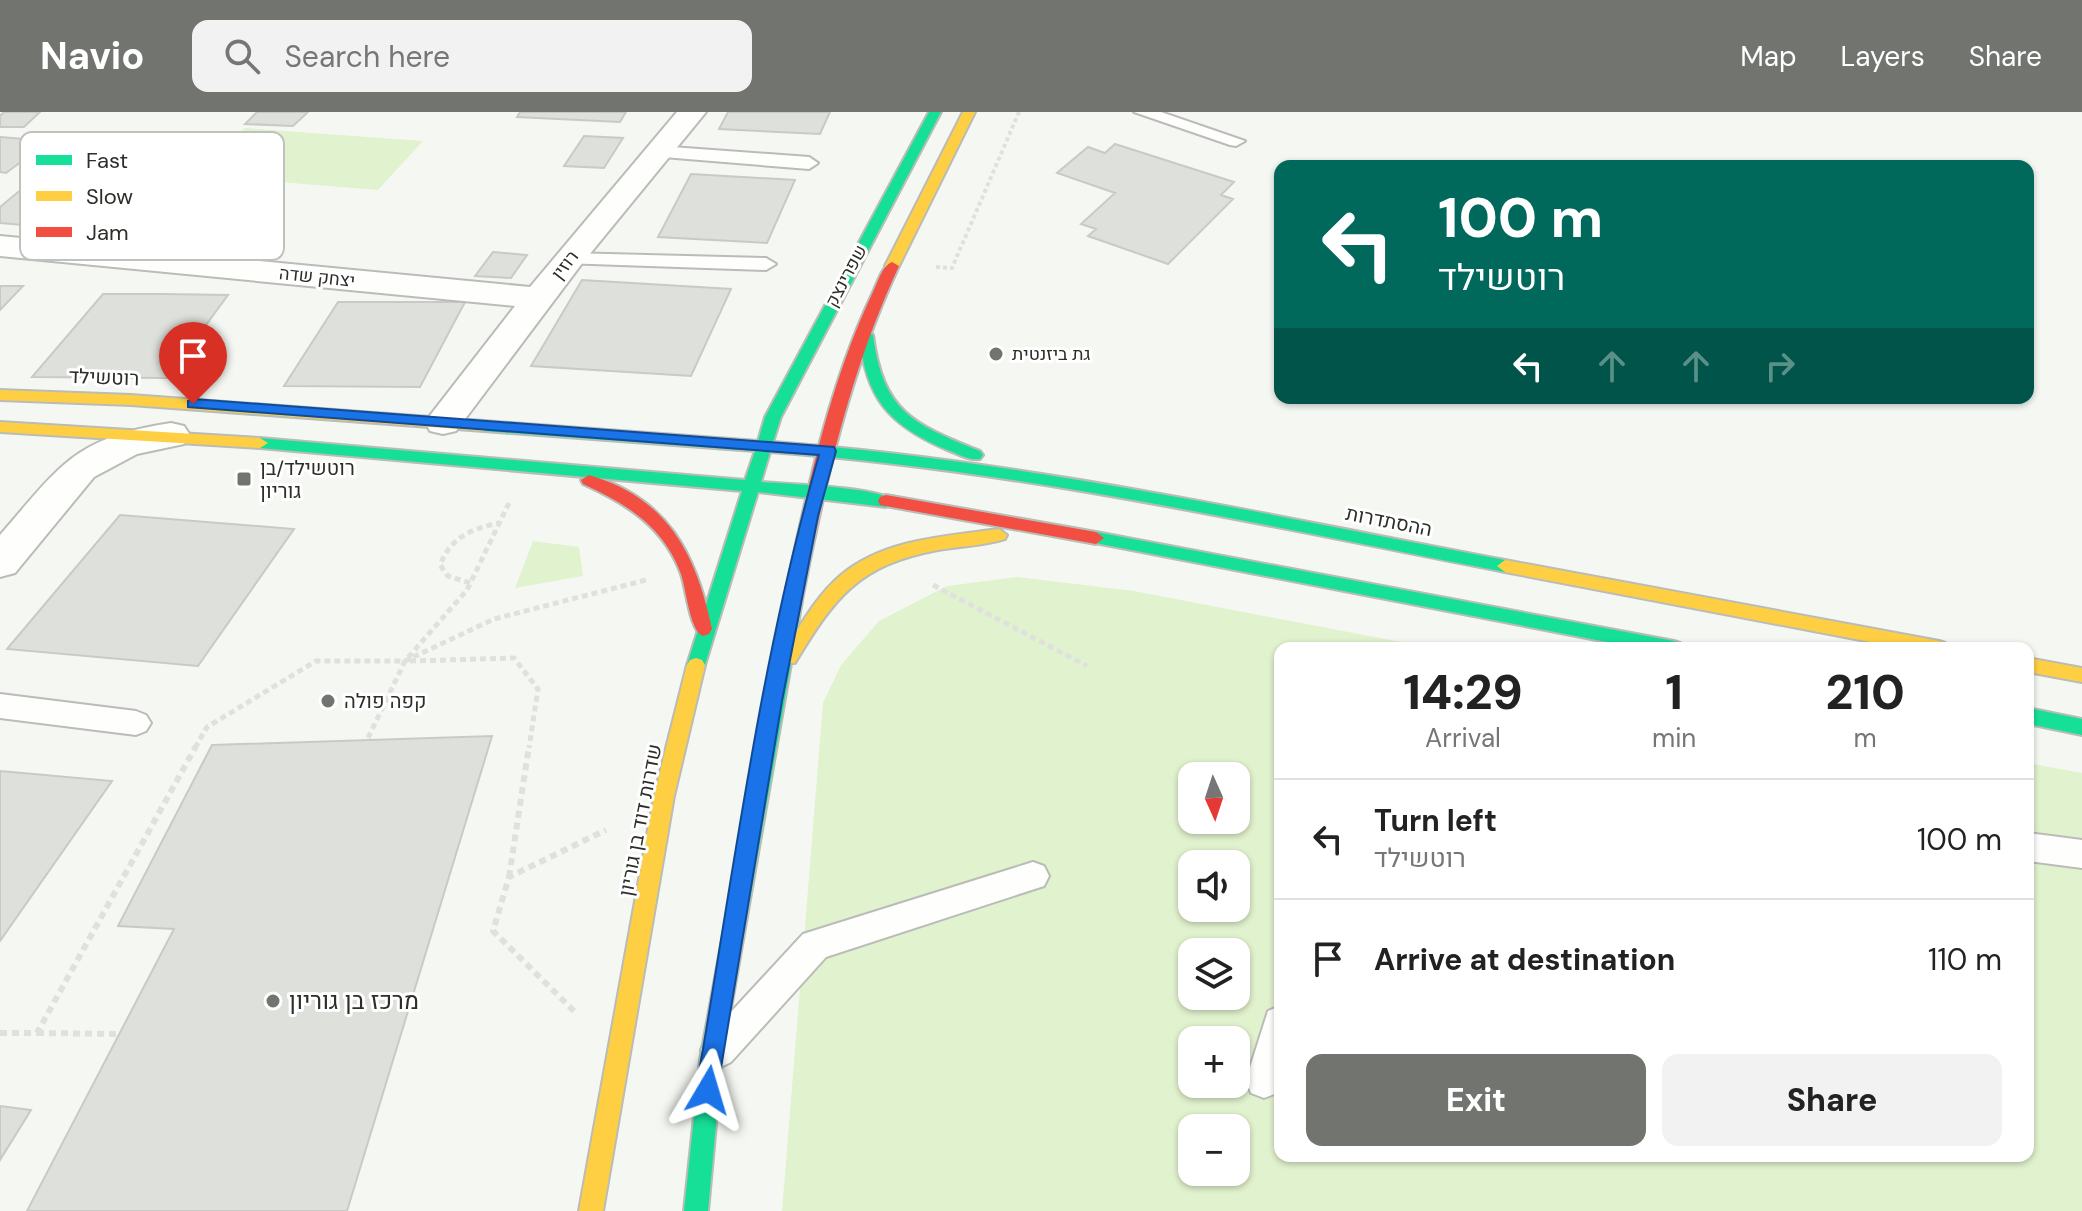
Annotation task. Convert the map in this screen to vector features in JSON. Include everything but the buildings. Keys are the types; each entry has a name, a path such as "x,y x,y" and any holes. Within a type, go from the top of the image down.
{"main road":[{"name":"שפרינצק","path":"764,445 773,417 823,318 935,112"},
{"name":"שפרינצק","path":"828,451 866,317 969,112"},
{"path":"866,317 865,350 873,387 902,423 975,455 1069,483"},
{"name":"רוטשילד","path":"0,395 131,400 828,451"},
{"path":"0,427 171,435 512,462 815,491 1086,536 1642,642"},
{"name":"שדרות דוד בן גוריון","path":"591,1211 664,796 704,634 764,445"},
{"path":"696,1211 711,1060 773,701 815,491 828,451"},
{"name":"ההסתדרות","path":"828,451 1069,483 1907,642"},
{"path":"512,462 586,479 615,490 658,519 676,536 690,562 704,634"},
{"path":"773,701 791,651 814,619 856,572 917,547 983,536 1086,536"},
{"path":"2034,666 2082,675"},
{"path":"2034,717 2082,727"}],"street":[{"name":"רוזין","path":"443,422 569,259 692,112"},
{"name":"יצחק שדה","path":"0,246 20,248"},
{"name":"יצחק שדה","path":"145,260 539,298"},
{"path":"0,562 80,468 93,458 123,444 171,435"}],"lane":[{"path":"1143,112 1236,141"},
{"path":"658,152 809,163"},
{"path":"569,259 766,264"},
{"path":"0,706 136,723"},
{"path":"2034,848 2082,854"},
{"path":"711,1060 815,945 1033,876"},
{"path":"1264,1080 1274,1044"}],"path":[{"path":"891,264 952,268 1019,112"},
{"path":"367,740 405,661 470,583 509,505 512,462"},
{"path":"509,505 524,506"},
{"path":"470,583 448,576 440,565 444,551 468,530 500,522"},
{"path":"886,558 1087,666"},
{"path":"645,569 651,578 653,593"},
{"path":"405,661 494,619 651,578"},
{"path":"37,1033 207,727 316,661 514,658 538,689 509,877 493,931 618,1053"},
{"path":"509,877 643,813 664,796"},
{"path":"0,1033 120,1034"}],"green space":[{"path":"245,128 423,141 378,190 284,182 284,132 241,132"},
{"path":"533,541 579,547 583,576 515,588"},
{"path":"1017,577 1134,591 1401,642 1274,642 1274,1162 2034,1162 2034,764 2082,773 2082,1211 782,1211 823,703 841,665 879,621 947,586"}],"traffic: fast":[{"path":"696,665 773,417 935,112"},
{"path":"866,335 875,383 897,414 931,436 975,455"},
{"path":"484,426 828,451 1069,483 1505,566"},
{"path":"260,443 850,495 886,501"},
{"path":"1096,538 1642,642"},
{"path":"696,1211 711,1060 794,595"},
{"path":"2034,717 2082,727"}],"traffic: slow":[{"path":"892,266 969,112"},
{"path":"0,395 131,400 484,426"},
{"path":"0,427 260,443"},
{"path":"789,658 828,599 857,572 908,550 999,535"},
{"path":"1505,566 1907,642"},
{"path":"591,1211 664,796 696,665"},
{"path":"2034,666 2082,675"}],"traffic: jam":[{"path":"794,595 821,469 844,386 892,266"},
{"path":"589,480 638,506 670,536 690,575 703,629"},
{"path":"886,501 1096,538"}],"place":[{"name":"גת ביזנטית","path":"996,354"},
{"name":"רוטשילד/בן גוריון","path":"244,479"},
{"name":"קפה פולה","path":"328,701"},
{"name":"מרכז בן גוריון","path":"273,1001"}],"route":[{"path":"193,404 828,451 815,491 773,701 708,1090"}]}
